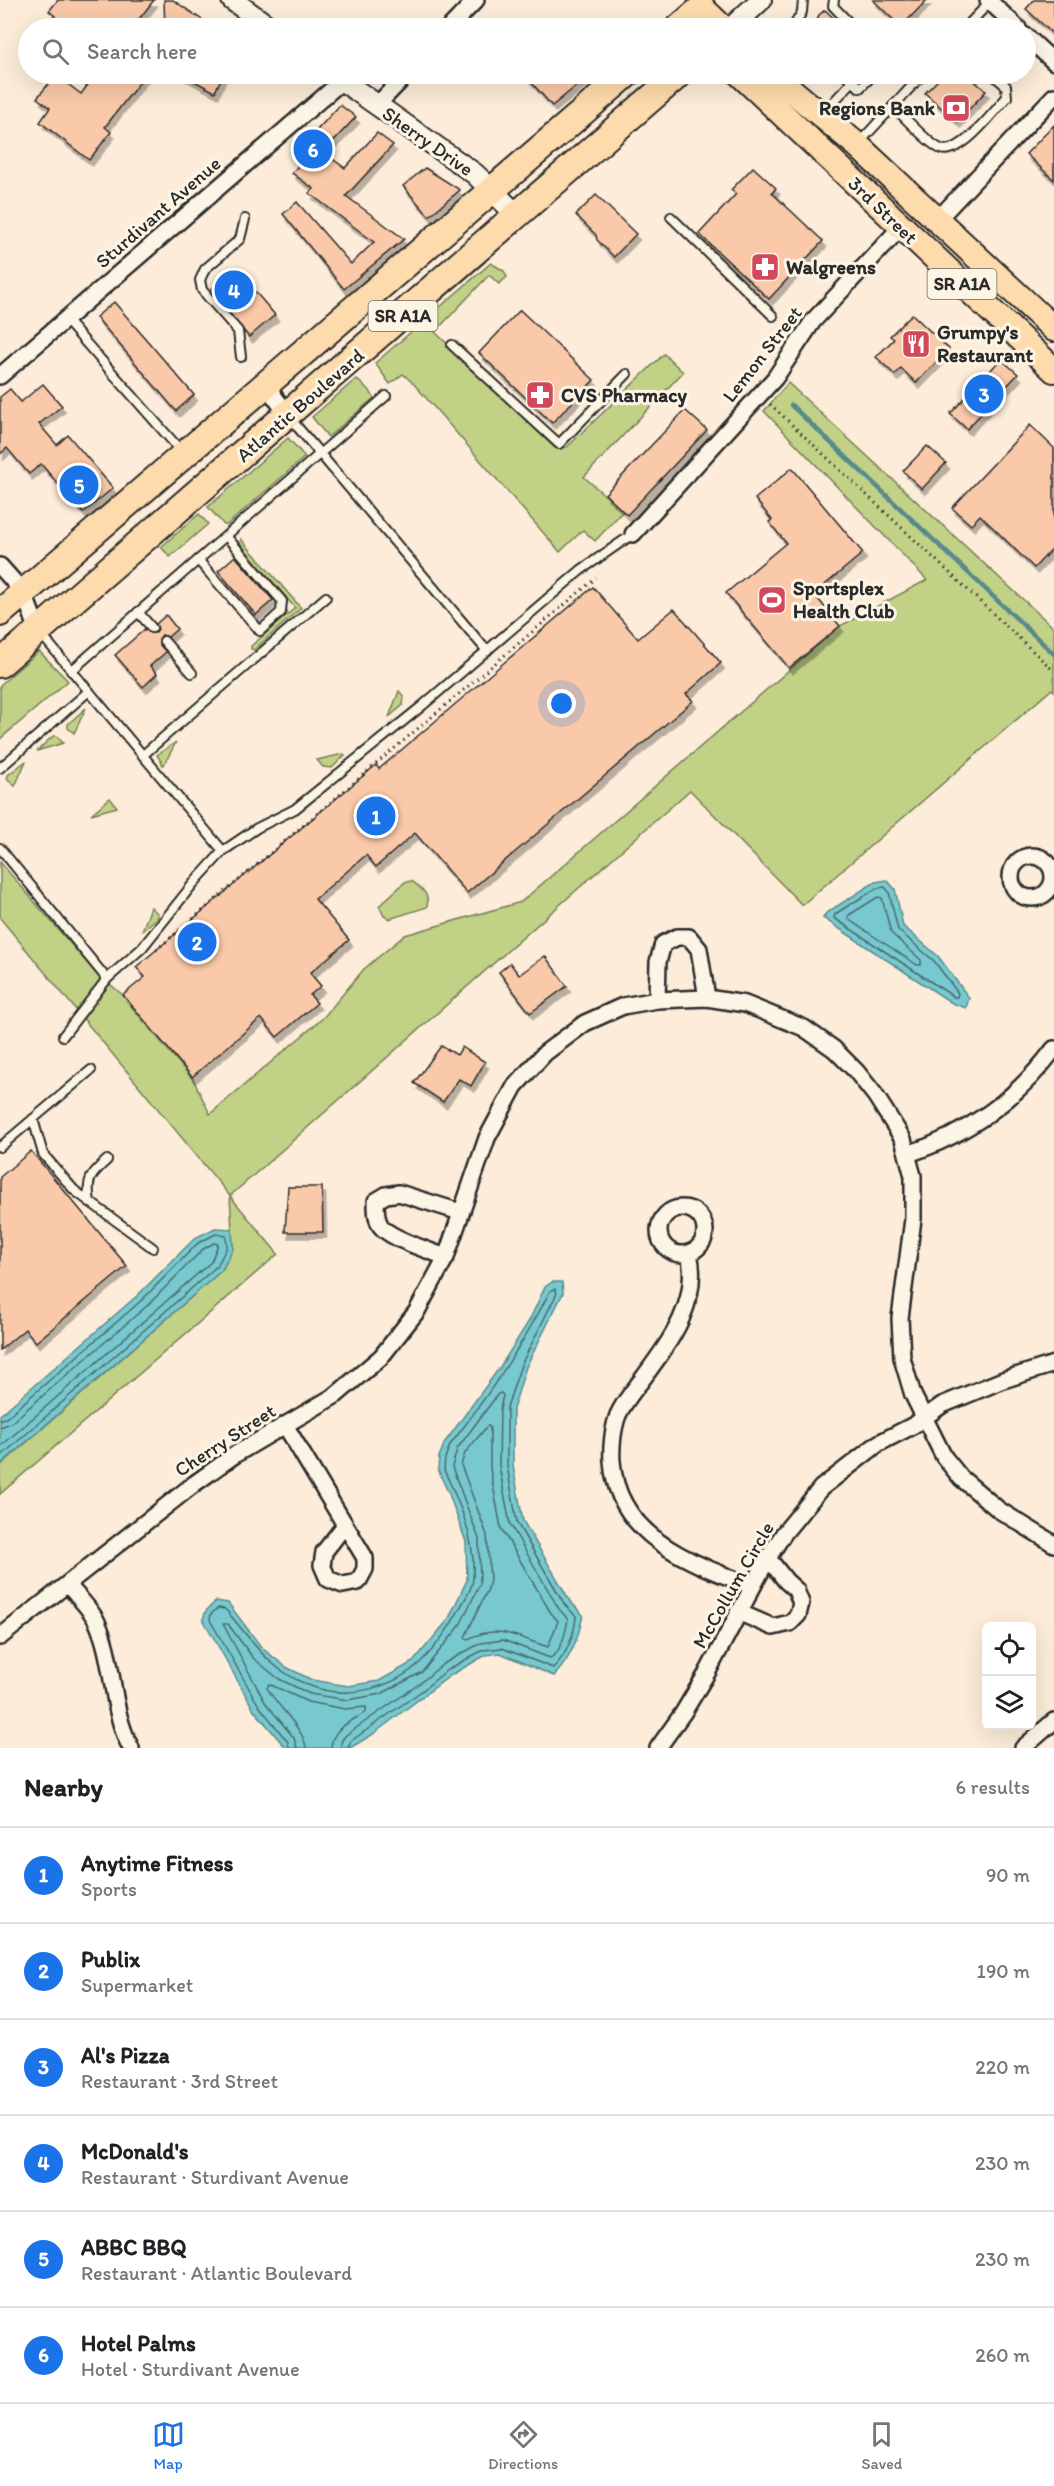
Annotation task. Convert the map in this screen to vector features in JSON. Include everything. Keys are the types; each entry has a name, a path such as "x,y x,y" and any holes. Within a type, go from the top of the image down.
{"highway":[{"name":"Atlantic Boulevard","path":"0,613 615,84"},
{"name":"Atlantic Boulevard","path":"0,664 668,84"}],"main road":[{"name":"3rd Street","path":"751,84 1054,370"},
{"name":"3rd Street","path":"784,84 857,145 1054,329"},
{"path":"901,227 922,226 988,283 1000,279"}],"street":[{"path":"232,0 257,18"},
{"path":"459,18 476,0"},
{"path":"742,18 761,0"},
{"path":"989,1 1007,18"},
{"path":"1036,45 1054,62"},
{"name":"Sturdivant Avenue","path":"0,376 330,84"},
{"name":"Sherry Drive","path":"348,84 475,174 517,215"},
{"path":"377,105 397,84"},
{"path":"937,220 1054,96"},
{"name":"Lemon Street","path":"633,534 775,378 813,321 901,227"},
{"path":"265,384 288,416"},
{"path":"0,567 24,593 38,631"},
{"path":"657,1000 658,962 663,944 676,937 689,938 699,949 707,998"},
{"name":"Cherry Street","path":"0,1637 194,1484 237,1454 336,1395 381,1357 417,1311 446,1257 487,1138 514,1086 545,1053 585,1023 623,1006 657,1000 707,998 745,1004 804,1028 834,1049 875,1095 903,1139 913,1176 913,1219 901,1299 902,1358 913,1395 944,1456 961,1478 999,1510 1054,1544"},
{"path":"908,1154 933,1146 981,1119 1017,1092 1054,1049"},
{"path":"446,1257 392,1235 380,1226 376,1201 386,1195 399,1193 460,1212"},
{"path":"689,1253 693,1269 686,1305 674,1337 618,1416 611,1450 613,1478 623,1505 651,1537 704,1568 752,1586"},
{"name":"McCollum Circle","path":"658,1748 707,1674 768,1558 784,1533 821,1488 879,1443 954,1398 1054,1364"},
{"path":"285,1425 345,1525"},
{"path":"738,1612 773,1627 790,1623 798,1615 801,1603 796,1590 768,1558"},
{"path":"68,1585 96,1620 109,1657 117,1707 125,1737 131,1748"},
{"path":"1023,1748 1054,1721"}],"lane":[{"path":"798,18 802,12 803,0"},
{"path":"834,0 833,6 844,18"},
{"path":"974,18 989,1"},
{"path":"821,115 850,84"},
{"path":"857,145 914,84"},
{"path":"893,106 938,149 949,151 964,143 1006,97 1006,86 1004,84"},
{"path":"671,217 773,316"},
{"path":"241,357 238,331 202,290 200,280 204,269 240,239 245,219"},
{"path":"65,320 184,455"},
{"path":"452,345 559,444 627,374"},
{"path":"71,671 386,396"},
{"path":"288,416 487,651"},
{"path":"63,1036 107,979 142,948 193,884 223,851 257,828 295,809 487,651 581,570 633,534"},
{"path":"198,560 260,631 281,612 282,601 226,536"},
{"path":"143,755 326,597"},
{"path":"138,612 152,628"},
{"path":"38,631 223,851"},
{"path":"164,641 192,673"},
{"path":"0,768 89,691"},
{"path":"0,848 107,979"},
{"path":"0,1147 91,1070"},
{"path":"33,1119 43,1154 74,1190 100,1212 153,1248"},
{"path":"90,1202 87,1186 93,1172 106,1160"}],"path":[{"path":"760,395 1054,671"},
{"path":"155,951 596,578"}],"green space":[{"path":"484,263 371,360 370,358 478,264"},
{"path":"491,263 504,271 507,277 499,284 489,275 435,332 555,448 567,447 664,354 683,372 584,477 623,511 595,541 583,530 560,552 414,384 403,374 390,384 375,363"},
{"path":"356,379 370,391 374,398 328,437 312,417"},
{"path":"788,383 1054,628 1054,691 1052,689 802,905 690,790 230,1196 0,918 0,862 95,972 123,995 192,1077 210,1114 323,1018 364,969 405,935 521,902 840,626 927,580 764,411"},
{"path":"288,438 305,457 227,525 224,525 208,507"},
{"path":"199,514 208,524 170,557 161,547"},
{"path":"241,539 301,608 254,650 251,646 295,608 243,547 240,543"},
{"path":"39,651 68,681 0,739 0,685"},
{"path":"399,691 404,697 403,705 389,717"},
{"path":"86,708 74,733 68,728 68,724"},
{"path":"53,736 57,736 63,743 37,751"},
{"path":"176,742 164,765 163,765 157,755"},
{"path":"345,755 332,768 323,767 317,760"},
{"path":"26,761 15,786 7,778 8,775"},
{"path":"110,798 117,807 91,814"},
{"path":"412,881 426,895 427,907 389,919 384,916 379,906 405,882"},
{"path":"151,907 158,917 142,931"},
{"path":"230,1196 278,1254 0,1494 0,1466 222,1270 233,1248"}],"water":[{"path":"887,880 895,889 903,926 938,956 969,998 966,1008 952,1003 823,918 826,913 875,882"},
{"path":"215,1228 232,1229 233,1248 222,1270 0,1465 0,1415 138,1295 195,1238"},
{"path":"552,1282 562,1282 563,1293 526,1367 513,1409 513,1466 523,1521 570,1601 583,1615 569,1655 554,1676 500,1653 486,1655 451,1675 372,1735 350,1748 286,1748 254,1710 203,1619 206,1611 216,1601 228,1603 262,1648 286,1667 312,1680 348,1686 379,1681 413,1662 448,1620 467,1580 466,1542 438,1470 439,1457 445,1442 500,1367 529,1321 545,1287"}],"building":[{"path":"58,0 154,0 140,18 53,18 55,16 49,11"},
{"path":"164,0 173,0 199,18 165,18"},
{"path":"873,0 927,0 910,18 892,18"},
{"path":"1034,0 1054,0 1054,35 1036,18 1026,9"},
{"path":"825,10 833,18 818,18"},
{"path":"49,84 68,84 81,94 88,84 138,84 105,127 111,132 89,160 40,122 50,108 37,98"},
{"path":"200,84 219,84 215,92"},
{"path":"533,84 579,84 552,106"},
{"name":"Regions Bank","path":"934,84 978,84 986,91 957,122 925,93"},
{"path":"340,105 356,117 323,152 345,168 377,133 393,145 346,196 404,239 344,289 283,214 297,202 351,264 374,242 309,193 314,189 292,173 302,161 294,155"},
{"path":"1054,125 1054,180 1026,154"},
{"name":"Walgreens","path":"753,167 776,188 772,193 823,241 769,299 699,234 736,194 731,190"},
{"path":"425,168 460,190 429,216 403,186"},
{"path":"596,195 636,234 614,257 576,215"},
{"path":"236,269 275,315 249,337 210,290"},
{"path":"114,302 194,395 176,411 96,317"},
{"name":"CVS Pharmacy","path":"520,310 594,380 552,423 479,353"},
{"name":"Grumpy's Restaurant","path":"912,314 949,349 916,383 901,368 895,375 876,357 894,339 890,336"},
{"path":"1001,359 1018,374 967,429 950,414"},
{"path":"43,384 62,406 39,424 57,445 68,435 113,488 83,513 41,464 29,474 7,448 0,454 0,397 10,389 21,402"},
{"path":"685,410 707,430 627,515 605,494"},
{"path":"1030,425 1054,448 1054,547 1034,568 980,515 971,525 952,508"},
{"path":"927,446 946,463 922,489 903,471"},
{"path":"792,468 863,553 814,594 840,626 789,668 726,593 786,543 769,522 772,520 755,499"},
{"path":"235,556 273,600 256,615 218,571"},
{"path":"593,587 638,639 674,609 721,663 686,694 693,701 467,893 415,833 376,867 366,855 315,899 349,940 310,973 321,986 310,995 317,1003 277,1037 261,1018 192,1077 123,995 145,977 136,967 376,765 379,769"},
{"path":"166,615 177,629 168,637 162,635 159,639 159,644 166,652 150,666 157,674 143,687 115,655 145,629 150,633 155,633 158,629 156,624"},
{"path":"545,956 567,986 530,1013 499,972 510,963 519,975"},
{"path":"441,1046 457,1055 462,1047 485,1062 471,1086 459,1079 443,1102 414,1083"},
{"path":"31,1151 127,1266 36,1342 25,1329 0,1350 0,1177"},
{"path":"288,1187 322,1187 323,1232 285,1232"}],"waterway":[{"path":"791,405 1054,654"}],"place":[{"name":"Regions Bank","path":"956,108"},
{"name":"Hotel Palms","path":"313,149"},
{"name":"Walgreens","path":"765,267"},
{"name":"McDonald's","path":"234,290"},
{"name":"Grumpy's Restaurant","path":"916,344"},
{"name":"Al's Pizza","path":"984,394"},
{"name":"CVS Pharmacy","path":"540,395"},
{"name":"ABBC BBQ","path":"79,485"},
{"name":"Sportsplex Health Club","path":"772,600"},
{"name":"Anytime Fitness","path":"376,816"},
{"name":"Publix","path":"197,942"}]}
